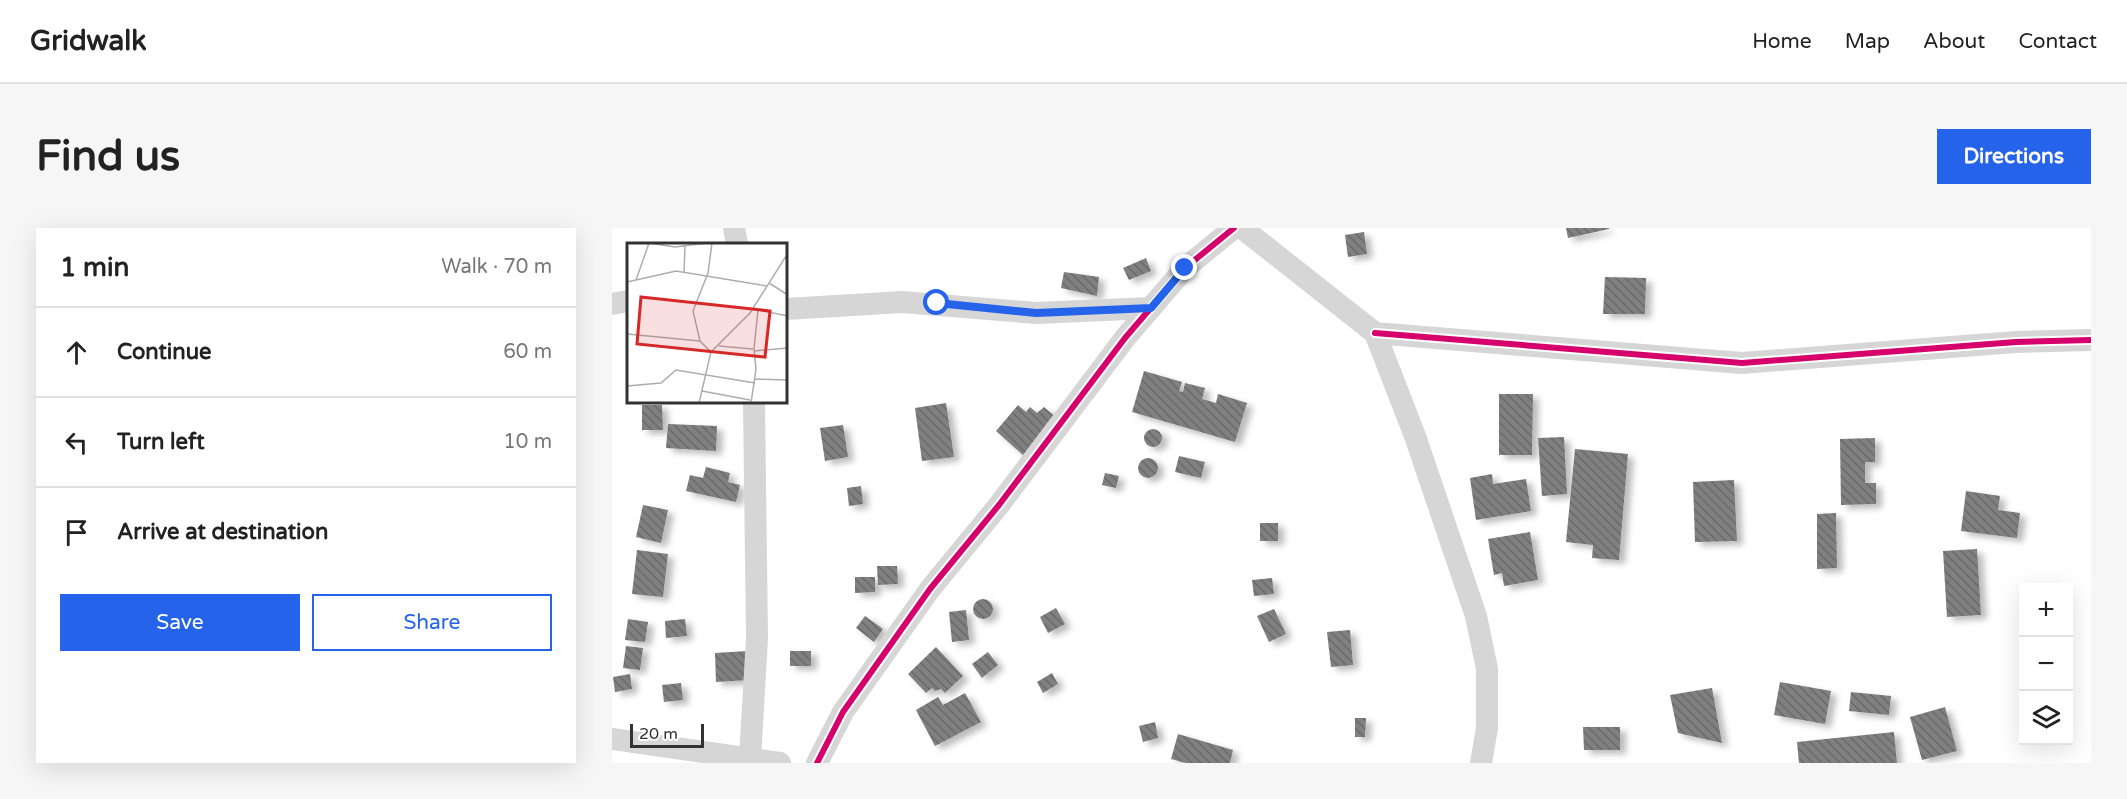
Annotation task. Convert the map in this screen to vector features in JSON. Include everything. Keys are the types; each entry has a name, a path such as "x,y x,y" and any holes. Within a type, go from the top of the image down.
{"street":[{"path":"734,228 737,243"},
{"path":"817,763 843,712 930,589 1151,308 1185,268 1234,228"},
{"path":"1242,228 1375,333 1415,436 1476,616 1487,669 1487,728 1481,763"},
{"path":"612,304 627,301"},
{"path":"788,309 902,302 1036,313 1151,308"},
{"path":"1375,333 1742,363 2016,342 2091,340"},
{"path":"750,758 757,638 754,404"},
{"path":"612,739 780,763"}],"building":[{"path":"1566,228 1609,228 1609,229 1568,238"},
{"path":"1364,232 1367,254 1348,257 1345,235"},
{"path":"1146,258 1151,271 1129,280 1123,268"},
{"path":"1064,272 1099,277 1097,296 1061,288"},
{"path":"1605,277 1646,278 1645,314 1603,314"},
{"path":"1144,371 1182,382 1179,391 1183,392 1185,383 1205,388 1202,399 1216,403 1218,394 1247,403 1235,442 1132,412"},
{"path":"1499,394 1533,394 1532,455 1499,455"},
{"path":"946,403 954,457 922,461 915,408"},
{"path":"642,405 662,405 663,430 642,430"},
{"path":"1018,405 1026,412 1030,407 1037,413 1044,407 1057,418 1024,456 996,431"},
{"path":"668,424 717,426 716,451 666,448"},
{"path":"843,425 848,457 825,461 820,428"},
{"path":"1149,429 1157,429 1162,434 1160,445 1149,447 1144,442 1144,434"},
{"path":"1564,437 1567,494 1542,496 1538,438"},
{"path":"1875,438 1875,462 1865,462 1865,483 1876,483 1876,504 1841,505 1840,439"},
{"path":"1575,449 1628,454 1619,560 1592,558 1593,545 1566,542"},
{"path":"1179,456 1205,462 1201,478 1175,472"},
{"path":"1144,458 1152,458 1158,464 1158,472 1152,478 1144,478 1138,472 1138,464"},
{"path":"706,467 730,473 728,482 740,485 736,502 686,491 690,475 703,478"},
{"path":"1105,473 1119,476 1116,488 1102,485"},
{"path":"1492,474 1493,484 1526,479 1531,511 1476,520 1470,478"},
{"path":"1734,480 1737,541 1695,542 1693,482"},
{"path":"861,486 863,504 849,506 847,488"},
{"path":"1966,491 2000,496 1998,510 2020,513 2017,538 1961,531"},
{"path":"643,505 668,510 661,543 636,537"},
{"path":"1836,513 1837,568 1817,569 1817,514"},
{"path":"1260,523 1278,523 1278,541 1260,541"},
{"path":"1530,532 1538,580 1504,586 1502,573 1494,575 1488,539"},
{"path":"1977,549 1981,615 1947,617 1943,551"},
{"path":"637,550 668,554 663,597 632,594"},
{"path":"877,566 897,566 898,584 878,585"},
{"path":"855,577 875,577 875,592 855,593"},
{"path":"1272,578 1274,594 1254,596 1252,580"},
{"path":"983,599 990,602 993,609 990,616 983,619 976,616 973,609 976,602"},
{"path":"1056,608 1065,624 1048,633 1040,617"},
{"path":"1274,609 1286,634 1269,642 1257,616"},
{"path":"966,610 969,640 952,642 949,612"},
{"path":"865,616 883,629 874,642 856,628"},
{"path":"628,619 648,622 645,642 625,640"},
{"path":"685,619 687,636 666,638 665,621"},
{"path":"1350,630 1353,665 1331,667 1327,632"},
{"path":"626,646 643,648 640,670 623,668"},
{"path":"936,647 963,676 945,693 941,689 935,691 932,688 926,693 908,674"},
{"path":"747,651 749,680 716,682 715,653"},
{"path":"790,651 811,651 811,666 790,666"},
{"path":"988,652 998,665 982,678 972,664"},
{"path":"1052,673 1058,684 1043,693 1037,682"},
{"path":"630,674 632,689 615,692 613,677"},
{"path":"1780,682 1831,691 1825,724 1774,715"},
{"path":"681,683 683,700 664,702 662,685"},
{"path":"1712,688 1722,743 1678,733 1670,695"},
{"path":"1851,692 1891,696 1889,715 1849,711"},
{"path":"965,693 981,722 935,746 916,710 938,697 943,705"},
{"path":"1945,707 1957,751 1922,760 1910,717"},
{"path":"1355,718 1366,718 1365,737 1355,737"},
{"path":"1155,722 1158,738 1143,742 1139,726"},
{"path":"1583,727 1620,727 1620,750 1584,750"},
{"path":"1894,732 1897,763 1799,763 1797,742"},
{"path":"1178,734 1233,750 1230,763 1186,763 1171,759"}],"cycle path":[{"path":"817,763 843,712 930,589 999,505 1125,338 1185,268 1234,228"},
{"path":"1375,333 1742,363 2016,342 2091,340"}],"route":[{"path":"937,303 1036,313 1151,308 1185,268"}]}
